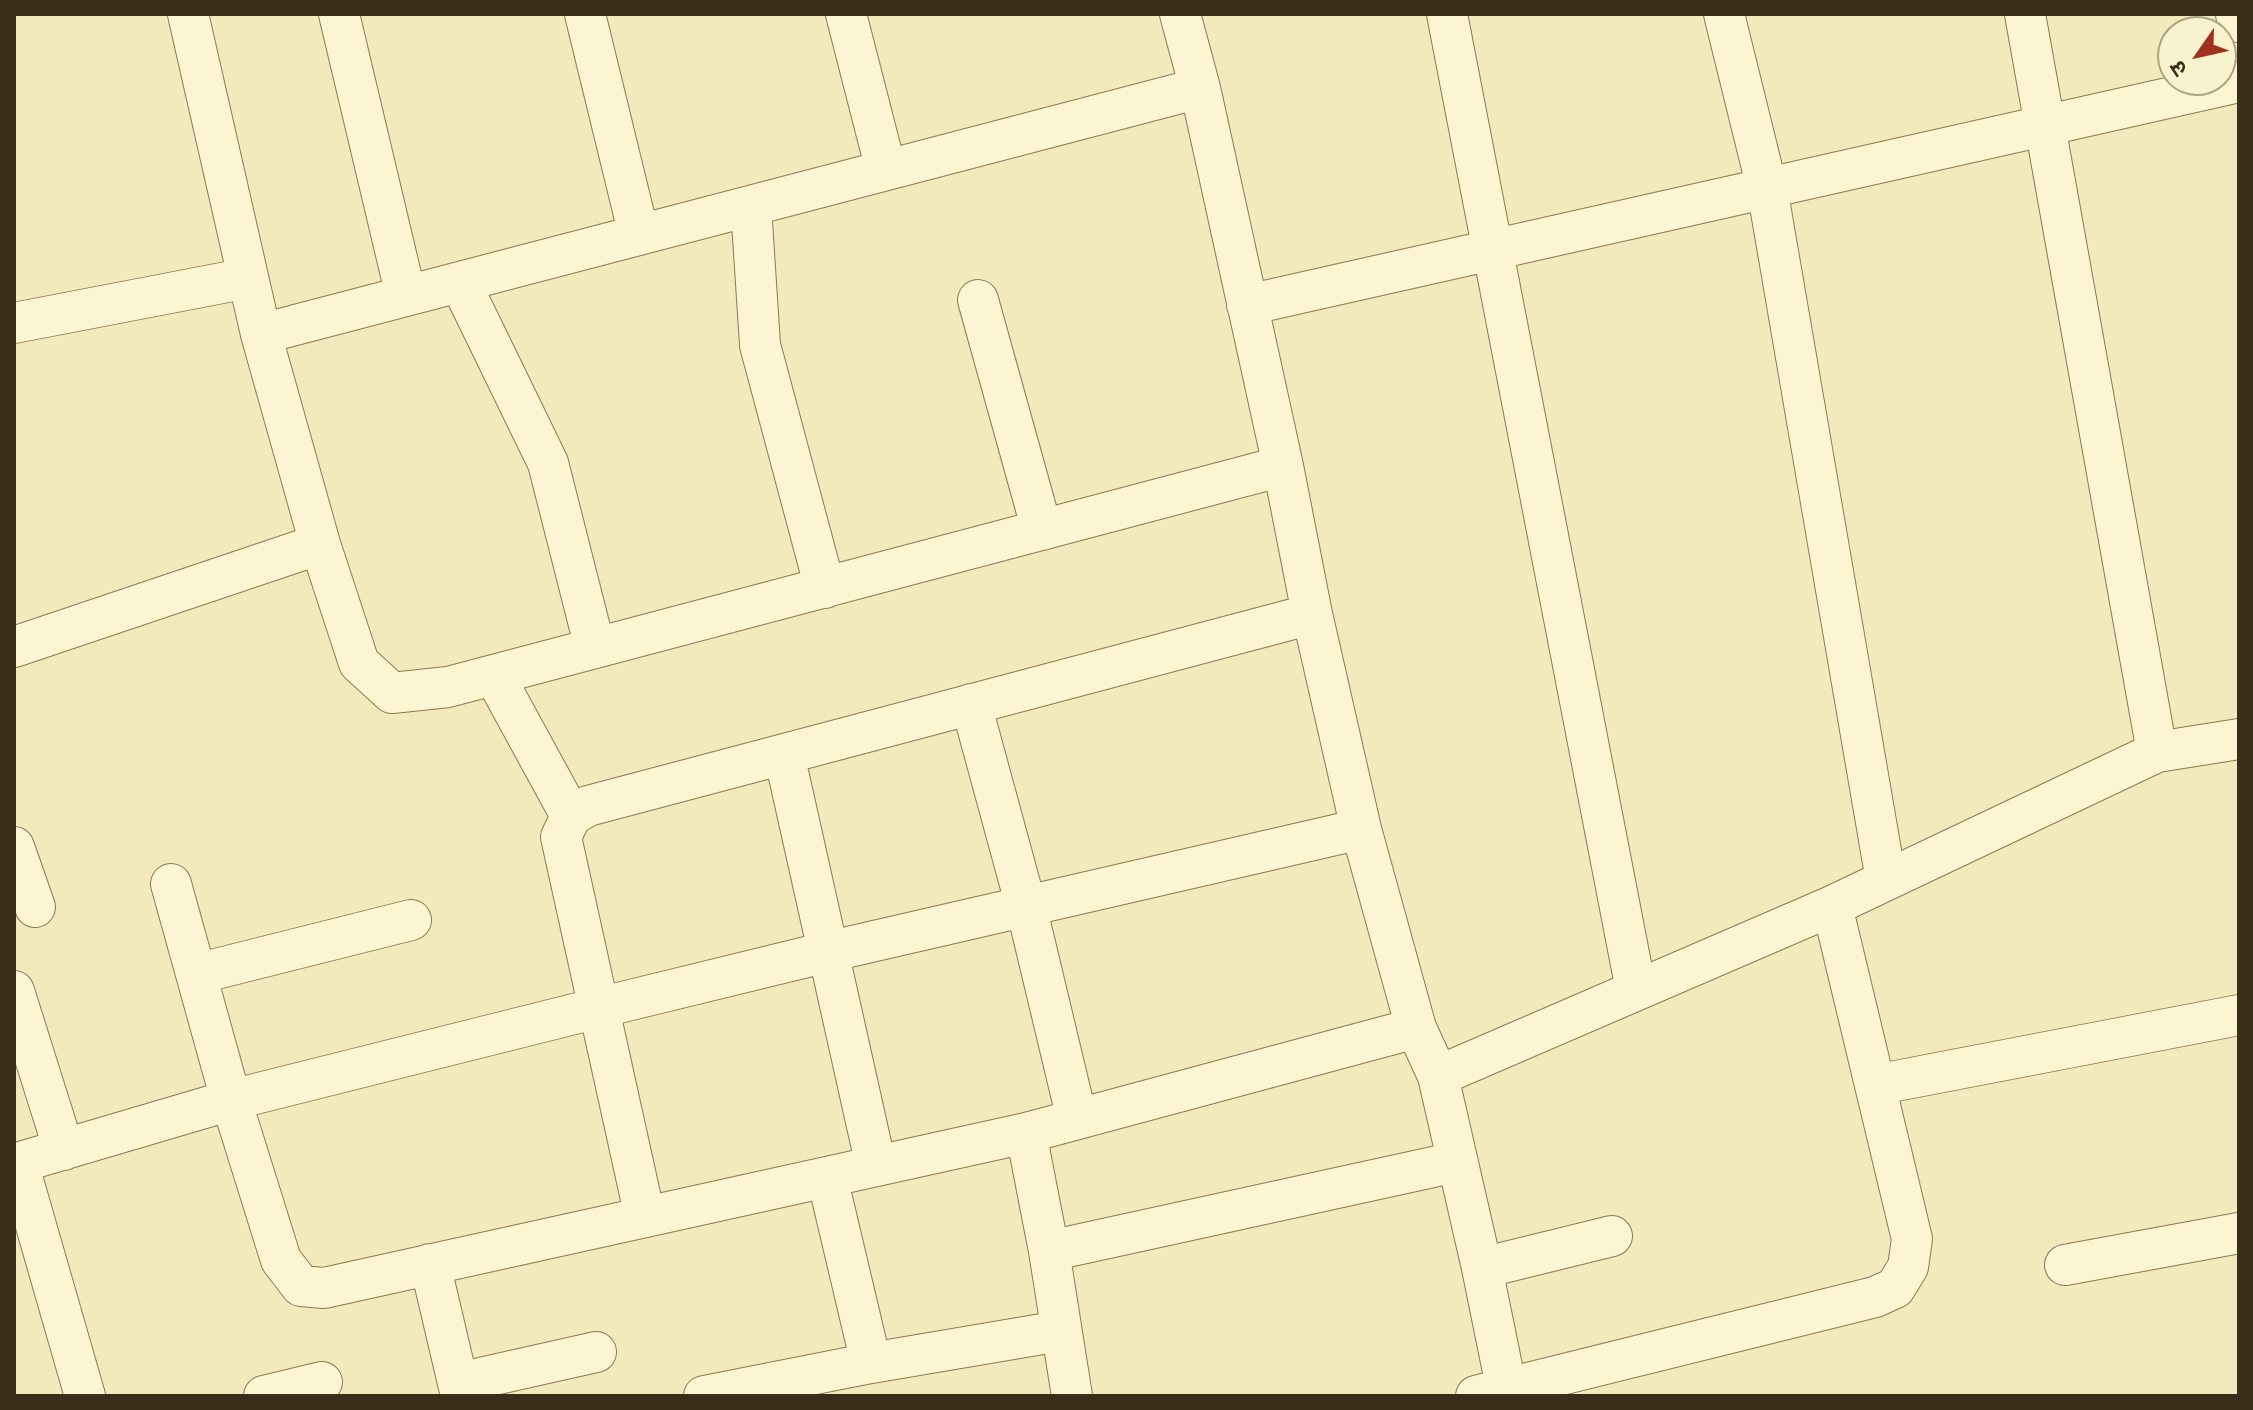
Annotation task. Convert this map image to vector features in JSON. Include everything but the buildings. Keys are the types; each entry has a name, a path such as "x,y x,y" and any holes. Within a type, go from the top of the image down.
{"street":[{"path":"188,14 261,334 320,544 359,663 392,693 448,687 1283,466"},
{"path":"339,14 406,296"},
{"path":"585,14 639,235"},
{"path":"846,14 886,170"},
{"path":"1180,14 1200,88 1361,829 1416,1028 1438,1076 1482,1268 1497,1394 1875,1297 1895,1288 1908,1267 1912,1239 1832,906"},
{"path":"1447,14 1636,990"},
{"path":"1724,14 1767,188 1886,880"},
{"path":"2025,14 2157,752"},
{"path":"1247,305 2239,82"},
{"path":"261,334 1200,88"},
{"path":"751,206 760,345 825,588"},
{"path":"14,323 248,278"},
{"path":"460,282 548,463 595,648"},
{"path":"978,300 1042,530"},
{"path":"14,647 320,544"},
{"path":"645,1217 561,837 571,816 588,806 1312,614"},
{"path":"494,675 571,816"},
{"path":"971,704 1026,906 1077,1119"},
{"path":"1438,1076 1832,906 2157,752 2239,739"},
{"path":"784,754 876,1166"},
{"path":"85,1396 16,1164 231,1100 598,1008 1361,829"},
{"path":"14,847 35,907"},
{"path":"171,884 231,1100 281,1260 301,1286 324,1288 1026,1133 1416,1028"},
{"path":"196,974 411,920"},
{"path":"14,991 64,1150"},
{"path":"1875,1085 2239,1015"},
{"path":"1026,1133 1072,1396"},
{"path":"1049,1251 1456,1162"},
{"path":"827,1177 871,1363"},
{"path":"2065,1265 2239,1233"},
{"path":"1482,1268 1612,1236"},
{"path":"430,1264 459,1389 596,1352"},
{"path":"704,1396 871,1363 1060,1331"},
{"path":"264,1396 322,1382"}]}
